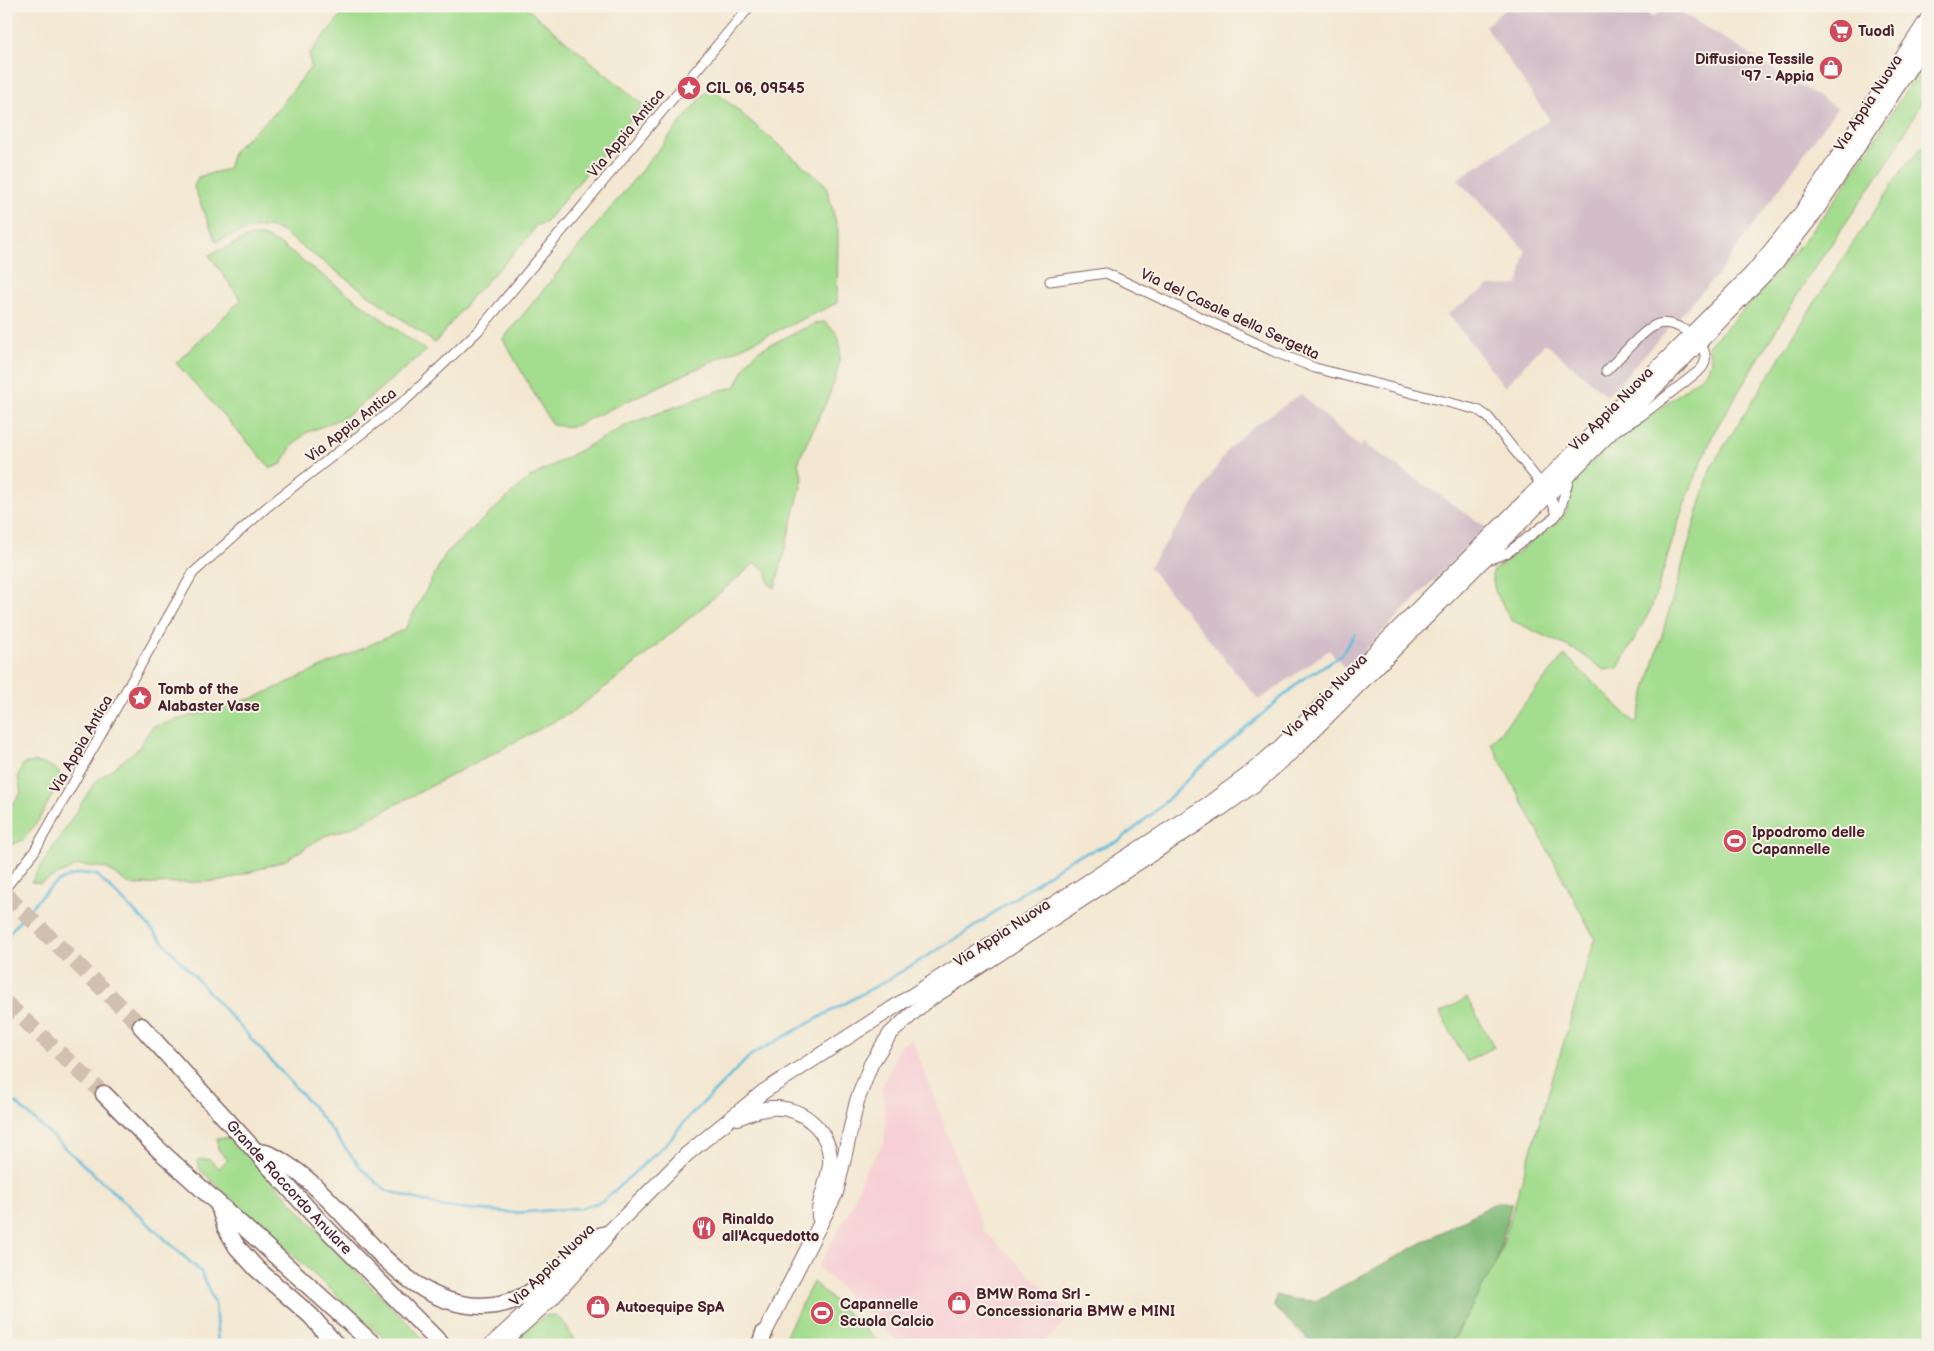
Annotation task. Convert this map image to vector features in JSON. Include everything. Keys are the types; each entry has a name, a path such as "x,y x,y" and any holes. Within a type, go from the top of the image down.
{"highway":[{"name":"Grande Raccordo Anulare","path":"141,1026 334,1237 442,1345"},
{"path":"104,1094 218,1204 374,1345"},
{"path":"257,1152 269,1153 304,1176 368,1242 414,1282 438,1297 460,1304 494,1305 522,1298 558,1271 594,1236 607,1234"},
{"path":"218,1204 226,1228 237,1247 257,1269 311,1316 336,1345"}],"main road":[{"name":"Via Appia Nuova","path":"761,1341 836,1193 843,1171 855,1107 865,1076 882,1043 924,1003 1207,818 1257,783 1308,737 1483,562 1546,489 1571,472 1610,433 1752,273 1787,231 1928,18"},
{"name":"Via Appia Nuova","path":"491,1345 549,1292 686,1154 722,1124 788,1075 1208,804 1246,776 1292,736 1546,489 1695,339 1775,264 1814,214 1928,40"},
{"path":"722,1124 758,1110 775,1108 796,1112 818,1127 828,1144 830,1160 826,1187 818,1211 820,1222"}],"street":[{"name":"Via Appia Antica","path":"6,888 34,852 193,573 267,507 409,397 456,354 480,329 750,6"},
{"name":"Via del Casale della Sergetta","path":"1050,281 1106,273 1315,368 1478,410 1488,417 1546,489 1557,514"},
{"path":"1606,371 1646,332 1657,325 1675,324 1695,339 1706,357 1703,368 1641,416 1610,433"},
{"path":"1483,562 1507,553 1557,514 1571,472"},
{"name":"Via Appia Nuova","path":"504,1345 553,1301 598,1253 633,1207"}],"shaded area":[{"path":"1509,6 1641,6 1652,18 1666,6 1671,6 1837,108 1719,273 1607,396 1545,343 1505,387 1448,314 1489,286 1518,285 1526,251 1457,179 1550,120 1485,26"},
{"path":"1301,394 1359,447 1363,443 1486,527 1346,669 1329,650 1259,700 1149,567 1194,503 1229,448 1246,432"},
{"path":"912,1039 984,1231 1072,1315 1041,1345 902,1345 818,1267 851,1208 865,1171 884,1143 886,1122 882,1086 901,1045"}],"green space":[{"path":"349,6 524,6 643,105 545,223 536,225 527,239 471,298 435,343 281,231 264,227 248,229 216,242 194,187 198,177 228,169 234,150 274,114 311,67 309,54"},
{"path":"1928,56 1928,90 1893,154 1807,279 1714,432 1683,507 1651,609 1618,668 1604,670 1579,652 1511,620 1495,591 1492,576 1494,570 1560,521 1568,508 1574,478 1589,464 1707,372 1711,362 1708,346 1770,281 1822,217 1854,172"},
{"path":"710,87 826,185 838,230 837,303 572,427 552,425 503,339"},
{"name":"Ippodromo delle Capannelle","path":"1928,142 1928,1345 1451,1345 1499,1256 1595,939 1491,743 1565,655 1636,724 1711,467 1841,261 1907,163"},
{"path":"251,236 262,236 278,243 426,351 347,416 306,433 291,447 282,464 271,468 176,363 241,300 209,255"},
{"path":"824,322 838,336 840,355 837,371 826,403 798,464 803,478 775,588 768,583 767,571 755,563 624,673 572,712 351,828 324,836 286,860 223,881 131,885 106,868 79,865 40,883 31,882 95,782 138,749 152,727 254,698 405,629 446,553 529,478 629,424 721,390 735,387 749,360 759,350 816,323"},
{"path":"33,762 54,768 62,778 38,821 23,840 6,847 6,804 14,803 21,793 18,776 23,764"},
{"path":"1467,998 1494,1047 1467,1062 1440,1013"},
{"path":"217,1138 230,1138 239,1144 350,1266 430,1345 391,1345 200,1170 197,1160 209,1159 219,1168 228,1159 218,1150"},
{"path":"1497,1202 1512,1203 1496,1263 1450,1345 1314,1345 1274,1307 1276,1295 1290,1299 1315,1301"},
{"name":"Capannelle Scuola Calcio","path":"813,1282 882,1345 781,1345"},
{"path":"548,1315 563,1321 576,1345 511,1345 540,1319"}],"waterway":[{"path":"6,939 38,900 58,882 70,876 83,874 97,875 146,923 314,1108 361,1168 385,1190 444,1207 516,1213 581,1208 603,1201 667,1143 685,1121 751,1055 889,979 962,935 1072,858 1119,841 1158,809 1196,771 1303,679 1341,655 1355,634"},
{"path":"6,1094 201,1272 215,1304 218,1345"}],"tunnel":[{"path":"6,895 141,1026"},
{"path":"6,1003 104,1094"}],"place":[{"name":"Tuodì","path":"1841,31"},
{"name":"Diffusione Tessile '97 - Appia","path":"1831,68"},
{"name":"CIL 06, 09545","path":"689,88"},
{"name":"Tomb of the Alabaster Vase","path":"140,698"},
{"name":"Ippodromo delle Capannelle","path":"1735,841"},
{"name":"Rinaldo all'Acquedotto","path":"704,1228"},
{"name":"BMW Roma Srl - Concessionaria BMW e MINI","path":"959,1303"},
{"name":"Autoequipe SpA","path":"598,1307"},
{"name":"Capannelle Scuola Calcio","path":"822,1313"}]}
